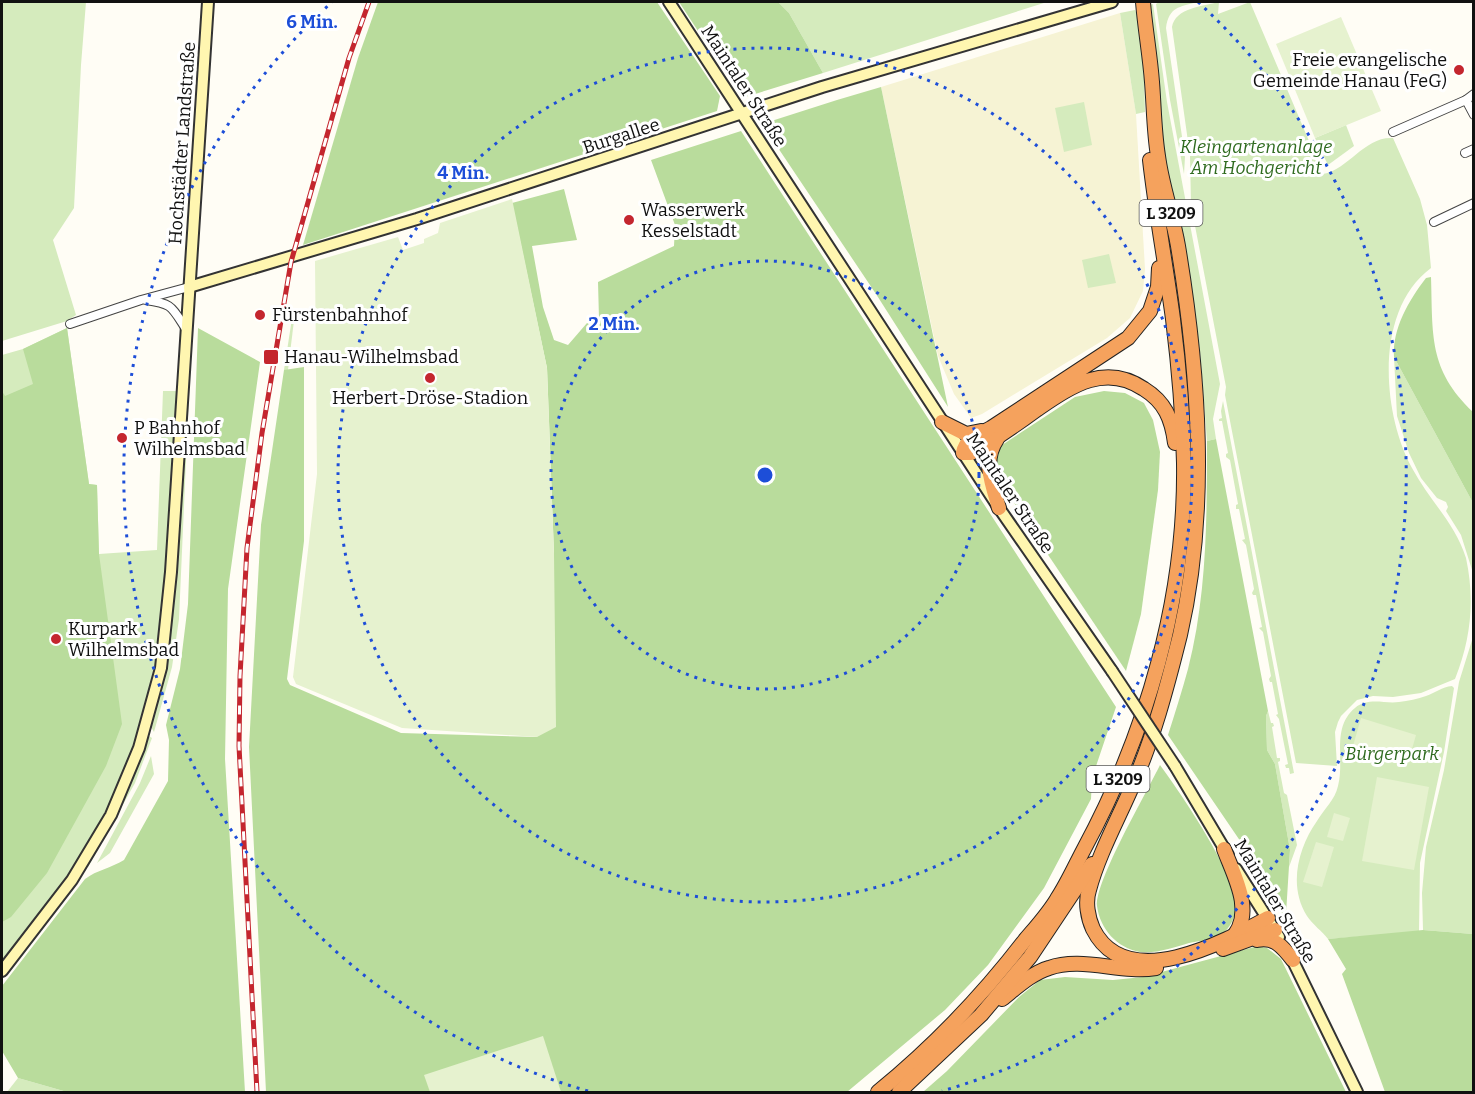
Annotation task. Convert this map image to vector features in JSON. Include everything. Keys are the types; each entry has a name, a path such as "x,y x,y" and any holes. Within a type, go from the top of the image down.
{"highway":[{"name":"L 3209","path":"899,1092 981,1015 1030,957 1078,888 1115,825 1144,758 1182,627 1192,562 1198,488 1195,394 1178,245 1157,154 1143,2"},
{"name":"L 3209","path":"879,1092 936,1041 973,1003 1057,899 1096,827 1131,747 1153,682 1171,607 1182,519 1184,466 1181,395 1172,315 1157,218 1150,147 1151,74"},
{"path":"963,453 979,449 995,433 1128,338 1145,320 1150,311 1159,278 1157,218"},
{"path":"942,422 966,434 995,433 1084,381 1110,377 1130,381 1154,396 1169,415 1173,426 1182,519"},
{"path":"995,433 988,460 999,508"},
{"path":"1115,825 1088,891 1087,904 1093,928 1107,947 1131,960 1154,961 1192,954 1236,941 1263,938 1271,939 1284,948 1293,960"},
{"path":"1224,849 1244,912 1236,941"},
{"path":"981,1015 1018,986 1048,968 1078,964 1144,970 1172,965 1236,941 1272,924"}],"main road":[{"name":"Hochstädter Landstraße","path":"2,971 72,880 96,843 122,789 146,726 159,679 165,643 208,2"},
{"name":"Maintaler Straße","path":"669,2 942,422 1175,766 1293,960 1357,1092"},
{"name":"Burgallee","path":"189,287 417,219 861,75 1112,2"}],"street":[{"path":"1393,132 1466,100 1473,94"},
{"path":"1466,100 1473,116"},
{"path":"1465,153 1473,149"},
{"path":"1434,222 1473,203"},
{"name":"Burgallee","path":"70,324 141,300 189,287"},
{"name":"Burgallee","path":"141,300 166,303 172,307 187,330"}],"shaded area":[{"path":"1120,13 1136,114 1145,269 1143,291 1130,318 1107,338 982,414 971,418 954,394 938,356 881,87"}],"green space":[{"path":"2,2 86,2 74,208 53,240 76,315 67,321 2,341"},
{"path":"378,2 657,2 720,96 717,111 303,245 358,58"},
{"path":"679,2 778,2 789,13 823,73 742,98"},
{"path":"778,2 1047,2 823,73 789,13"},
{"path":"1159,2 1197,2 1172,12 1166,28 1185,157 1184,174 1156,4"},
{"name":"Kleingartenanlage Am Hochgericht","path":"1219,2 1218,14 1250,2 1323,174 1341,166 1374,142 1393,138 1420,199 1427,225 1431,268 1413,286 1400,309 1392,335 1389,363 1390,392 1394,419 1412,468 1449,523 1466,558 1471,604 1468,634 1455,679 1421,693 1393,697 1373,696 1357,700 1341,716 1335,732 1337,766 1296,763 1191,205 1190,156 1172,27 1178,16 1184,12"},
{"path":"1153,4 1167,102 1220,384 1213,419 1216,439 1207,441 1200,352 1185,243 1166,176 1149,5"},
{"path":"1135,10 1138,16 1144,75 1145,112 1136,114 1120,13"},
{"path":"1341,17 1381,111 1315,138 1276,44"},
{"path":"881,87 948,407 876,294 762,124"},
{"path":"1084,102 1092,145 1064,152 1055,108"},
{"path":"1346,125 1354,146 1328,165 1315,138"},
{"path":"741,131 1116,707 1092,778 1091,799 1044,888 988,965 945,1010 847,1092 266,1092 249,747 261,525 284,370 304,367 304,541 287,679 290,685 401,733 537,737 554,554 547,368 512,203 564,189 577,240 532,246 543,307 554,340 568,345 587,323 599,319 598,282 674,246 675,225 651,160"},
{"path":"512,199 547,368 554,554 556,727 537,737 402,728 296,684 293,677 317,474 315,261 398,237 403,250 424,243 424,239 438,233 440,223"},
{"path":"1109,254 1116,283 1088,288 1082,260"},
{"path":"1431,277 1433,334 1440,366 1458,396 1473,412 1473,503 1394,357 1396,336 1403,315 1426,278"},
{"path":"293,312 295,312 288,370 284,370"},
{"name":"Kurpark Wilhelmsbad","path":"67,328 89,484 97,485 99,554 157,550 163,391 177,391 168,550 156,668 142,726 108,814 80,863 2,966 2,355 23,349"},
{"name":"Kurpark Wilhelmsbad","path":"67,328 89,484 97,485 99,554 122,724 106,766 47,873 11,917 2,922 2,391 5,396 33,384 23,349"},
{"path":"198,328 260,362 228,589 225,759 245,1092 67,1092 18,1078 2,1051 2,986 85,879 124,860 168,781 169,740 166,725 180,669 188,604"},
{"path":"1394,357 1473,503 1473,573 1461,535 1446,511 1448,507 1446,502 1437,498 1421,478 1409,453 1397,416"},
{"path":"1104,391 1125,393 1144,403 1153,420 1160,452 1158,490 1141,614 1126,671 1018,510 997,469 995,457 999,447 1075,397"},
{"path":"184,393 189,393 179,619 172,667 154,732 150,725 165,667"},
{"path":"1223,401 1294,773 1290,774 1289,768 1285,765 1288,764 1279,719 1276,715 1278,714 1272,682 1269,679 1271,676 1263,632 1259,628 1262,627 1256,595 1252,593 1254,589 1246,545 1242,540 1245,539 1239,509 1236,509 1238,504 1230,460 1226,457 1228,453 1222,421 1219,421 1222,418"},
{"path":"1216,439 1268,711 1266,716 1267,750 1275,764 1290,850 1286,914 1292,931 1245,848 1168,735 1188,669 1199,613 1206,527 1207,441"},
{"path":"1473,637 1473,934 1423,930 1422,893 1426,847 1444,770 1459,682"},
{"name":"Bürgerpark","path":"1452,686 1454,688 1444,752 1420,863 1419,932 1328,939 1307,916 1301,904 1297,880 1300,855 1305,843 1337,791 1343,725 1355,708 1365,703 1409,700"},
{"path":"1268,711 1274,726 1272,727 1277,758 1280,758 1278,762 1284,793 1287,795 1297,845 1289,867 1290,850 1275,764 1267,750 1266,716"},
{"path":"1361,718 1416,735 1408,763 1353,746"},
{"path":"146,734 152,738 135,783 88,867 84,867"},
{"path":"151,756 154,774 110,853 97,863 140,783"},
{"path":"1160,765 1193,813 1217,854 1233,890 1236,908 1230,925 1217,937 1159,951 1140,952 1124,946 1111,936 1102,922 1097,906 1104,877"},
{"path":"1377,777 1429,787 1414,870 1362,861"},
{"path":"1334,813 1350,818 1343,841 1327,837"},
{"path":"1316,842 1334,847 1322,887 1303,882"},
{"path":"1423,930 1473,934 1473,1092 1385,1092 1342,974 1346,969 1328,939"},
{"path":"1258,946 1267,948 1281,959 1346,1092 923,1092 947,1071 1019,997 1040,980 1065,977 1113,980 1143,977"},
{"path":"543,1036 561,1092 430,1092 424,1075"},
{"path":"18,1078 67,1092 7,1092"}],"railway":[{"path":"257,1092 239,746 240,676 247,548 262,433 291,262 349,58 369,2"}],"place":[{"name":"Freie evangelische Gemeinde Hanau (FeG)","path":"1459,70"},
{"name":"Wasserwerk Kesselstadt","path":"629,220"},
{"name":"Fürstenbahnhof","path":"260,315"},
{"name":"Hanau-Wilhelmsbad","path":"271,357"},
{"name":"Herbert-Dröse-Stadion","path":"430,378"},
{"name":"P Bahnhof Wilhelmsbad","path":"122,438"},
{"name":"Kurpark Wilhelmsbad","path":"56,639"}]}
